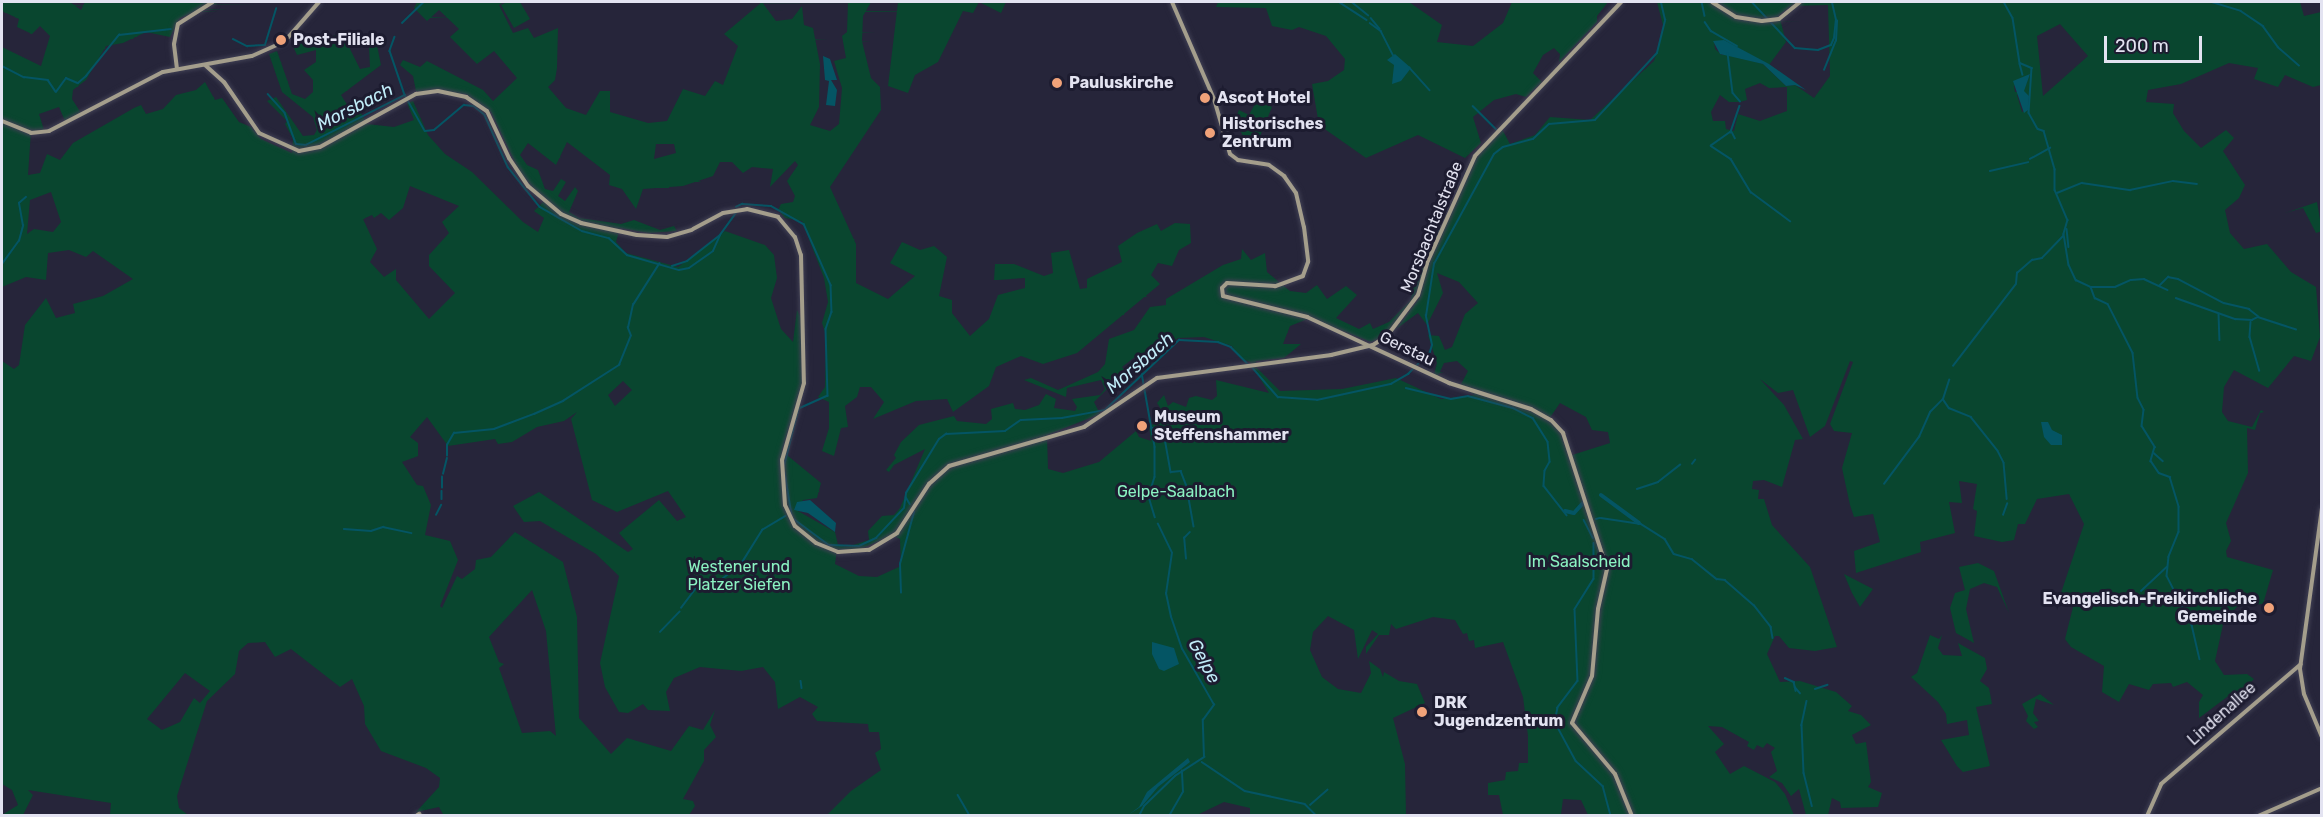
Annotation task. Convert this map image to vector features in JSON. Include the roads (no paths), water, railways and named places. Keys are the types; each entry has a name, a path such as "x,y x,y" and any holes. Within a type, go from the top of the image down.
{"main road":[{"path":"177,69 174,44 178,24 213,2"},
{"path":"2,121 31,133 49,131 159,73 245,58 280,45 320,2"},
{"name":"Gerstau","path":"1172,2 1214,99 1230,154 1238,160 1269,165 1284,176 1296,193 1304,227 1308,262 1303,276 1275,286 1229,283 1223,287 1222,294 1230,300 1293,312 1373,345 1462,388 1512,401 1544,415 1563,433 1601,542 1607,569 1598,609 1592,676 1572,723 1615,774 1632,816"},
{"name":"Morsbachtalstraße","path":"205,65 225,84 259,133 299,151 320,147 416,94 445,92 481,105 528,186 544,203 568,218 610,231 657,237 676,236 723,213 755,210 780,218 798,241 804,383 783,454 782,481 787,512 795,526 811,540 832,550 863,551 888,541 929,484 949,466 1084,427 1144,386 1168,375 1331,355 1373,345 1383,339 1416,298 1427,263 1475,156 1621,2"},
{"path":"1712,2 1736,16 1770,21 1777,20 1800,2"},
{"path":"1383,339 1384,351"},
{"path":"2322,508 2301,664 2302,687 2322,737"},
{"name":"Lindenallee","path":"2147,816 2161,784 2301,664"},
{"path":"2258,816 2322,788"}],"waterway":[{"path":"402,23 424,2"},
{"path":"1339,2 1367,20"},
{"path":"1352,2 1368,15"},
{"name":"Morsbach","path":"1252,367 1278,397 1317,400 1391,384 1408,374 1430,352 1432,345 1426,316 1434,264 1494,154 1503,147 1533,139 1549,124 1595,120 1657,53 1665,20 1661,2"},
{"path":"1702,2 1705,16"},
{"name":"Morsbach","path":"1752,2 1795,48 1818,50 1831,45 1834,38 1836,20 1832,2"},
{"path":"2004,2 2013,18 2020,63 2032,68 2029,113 2038,129 2044,131 2055,169 2055,190 2068,220 2064,234 2069,265 2076,280 2091,287 2095,298 2108,304 2133,353 2138,398 2144,410 2142,426 2155,447 2151,461 2159,473 2170,477 2179,507 2179,532 2169,557 2167,576 2192,625 2200,659"},
{"path":"2212,2 2241,11 2263,26 2278,47 2299,65"},
{"name":"Morsbach","path":"233,39 247,46 265,45 276,9"},
{"path":"1371,18 1380,29"},
{"name":"Morsbach","path":"1824,70 1836,41 1837,21"},
{"path":"1705,22 1711,31 1737,46"},
{"path":"1370,23 1381,31 1393,55"},
{"path":"2,66 24,77 48,80 56,92 66,78 78,83 86,76 119,35 171,29"},
{"path":"395,37 390,51 405,95"},
{"path":"1728,53 1733,93 1740,101"},
{"path":"2020,64 2023,75"},
{"path":"1409,67 1430,90"},
{"name":"Morsbach","path":"268,94 285,113 296,144 306,145 405,95 425,131 434,130 464,105 474,106 485,115 508,167 540,207 582,231 609,238 627,255 679,270 689,268 713,251 720,235"},
{"path":"1473,106 1497,130"},
{"path":"1740,106 1731,132 1711,146 1731,159 1751,192 1790,221"},
{"path":"1732,132 1735,138"},
{"path":"2030,159 2050,148"},
{"path":"1990,171 2028,162"},
{"path":"2057,193 2082,183 2130,190 2173,181 2197,184"},
{"path":"2,264 19,241 23,226 19,203 26,197"},
{"name":"Morsbach","path":"736,207 742,204 771,206 804,224 831,285 832,312 826,329 828,396 799,409 784,468"},
{"name":"Morsbach","path":"672,266 687,261 720,235 736,213"},
{"path":"2067,229 2069,247"},
{"path":"1953,366 2016,284 2017,273 2032,260 2042,258 2063,236"},
{"path":"447,456 447,445 454,433 494,429 534,414 563,401 619,365 631,336 628,328 633,305 659,264"},
{"path":"2159,286 2168,277 2178,279 2224,303 2249,309 2258,316"},
{"path":"2091,287 2115,287 2131,280 2144,279 2168,290"},
{"path":"2176,298 2235,319 2252,320 2258,317 2296,329"},
{"path":"2219,314 2220,340"},
{"path":"2251,322 2250,337 2260,371"},
{"name":"Morsbach","path":"794,519 829,545 859,546 876,538 904,508 906,493 939,439 946,434 1005,431 1021,420 1062,418 1105,410 1179,340 1218,342 1231,347 1248,364"},
{"name":"Gelpe","path":"1142,373 1155,447 1155,477 1149,497 1155,517"},
{"path":"1884,484 1919,437 1930,412 1943,399 1949,380"},
{"path":"1406,388 1451,399 1468,396 1513,408 1533,418 1548,442 1550,462 1545,471 1544,486 1567,515"},
{"path":"1943,399 1949,408 1971,417 1998,451 2004,463 2007,499"},
{"path":"1151,428 1163,427 1171,472 1181,471 1187,487 1194,526"},
{"path":"2154,453 2163,461"},
{"path":"443,474 447,458"},
{"path":"1692,464 1695,460"},
{"path":"1637,489 1658,482 1680,465"},
{"name":"Morsbach","path":"785,472 792,515"},
{"path":"442,477 442,488"},
{"path":"442,491 442,499"},
{"path":"1601,495 1639,523"},
{"name":"Morsbach","path":"906,497 910,504"},
{"path":"1565,511 1574,513 1584,502"},
{"path":"2003,515 2007,504"},
{"path":"436,515 441,505"},
{"path":"901,593 900,564 914,512"},
{"path":"681,608 697,587 708,580 722,579 741,564 762,530 785,516"},
{"path":"1596,519 1600,518"},
{"path":"1601,518 1641,524 1665,539 1674,554 1692,559 1717,579 1725,580 1754,605 1771,627 1773,638"},
{"path":"1584,520 1593,538"},
{"name":"Gelpe","path":"1139,816 1144,806 1175,776 1204,757 1203,720 1214,705 1182,649 1171,617 1166,594 1172,553 1158,524"},
{"path":"344,529 371,531 383,527 411,533"},
{"path":"1186,559 1184,538 1190,532"},
{"path":"1594,543 1594,579 1575,610 1578,681 1558,708 1555,722 1576,761 1603,786 1611,816"},
{"path":"2141,591 2167,567"},
{"path":"660,632 679,612"},
{"path":"1785,678 1794,682 1796,691"},
{"path":"801,681 802,688"},
{"path":"1815,689 1827,685"},
{"path":"1795,687 1800,693"},
{"path":"1807,701 1802,725 1804,773 1812,806"},
{"path":"1202,762 1245,791 1305,804 1316,815"},
{"path":"1169,816 1183,792 1182,771"},
{"path":"1310,805 1327,790"},
{"path":"958,795 970,816"}],"place":[{"name":"Post-Filiale","path":"281,40"},
{"name":"Pauluskirche","path":"1057,83"},
{"name":"Ascot Hotel","path":"1205,98"},
{"name":"Historisches Zentrum","path":"1210,133"},
{"name":"Museum Steffenshammer","path":"1142,426"},
{"name":"Evangelisch-Freikirchliche Gemeinde","path":"2269,608"},
{"name":"DRK Jugendzentrum","path":"1422,712"}],"park label":[{"name":"Gelpe-Saalbach","path":"1176,492"},
{"name":"Im Saalscheid","path":"1579,562"},
{"name":"Westener und Platzer Siefen","path":"739,576"}]}
